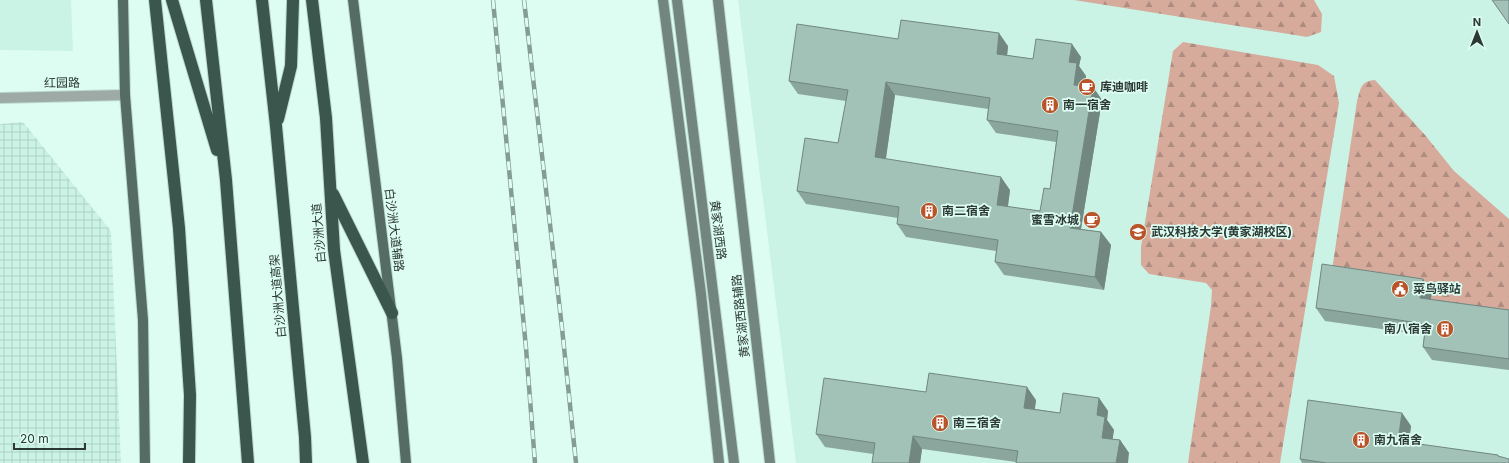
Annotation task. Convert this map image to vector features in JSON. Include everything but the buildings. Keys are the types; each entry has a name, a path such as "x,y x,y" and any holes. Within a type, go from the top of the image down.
{"highway":[{"path":"155,0 179,228 190,395 189,463"},
{"path":"172,0 226,180"},
{"path":"206,0 226,180 248,463"},
{"path":"262,0 276,126"},
{"path":"276,126 291,66 293,0"},
{"name":"白沙洲大道","path":"312,0 326,118 334,250 363,463"},
{"name":"白沙洲大道高架","path":"276,126 305,438 306,463"},
{"path":"330,188 392,313"}],"main road":[{"path":"123,0 125,95 143,320 145,463"},
{"name":"白沙洲大道辅路","path":"353,0 392,313 406,463"},
{"path":"663,0 701,294 719,463"},
{"name":"黄家湖西路","path":"676,0 734,463"},
{"name":"黄家湖西路辅路","path":"718,0 770,463"}],"street":[{"name":"红园路","path":"0,98 125,95"}],"shaded area":[{"path":"0,0 71,0 73,51 0,50"},
{"name":"武汉科技大学(黄家湖校区)","path":"738,0 1509,0 1509,463 796,463"},
{"path":"23,122 111,231 121,463 0,463 0,124"}],"green space":[{"path":"1074,0 1314,0 1322,14 1321,32 1307,37"},
{"path":"1183,42 1318,65 1334,76 1339,103 1280,463 1188,463 1211,306 1212,290 1206,283 1149,274 1141,265 1141,247 1173,51"},
{"path":"1375,80 1425,135 1454,171 1509,219 1509,322 1429,311 1432,292 1331,277 1357,101 1362,86 1366,82"}],"railway":[{"path":"493,0 526,348 535,463"},
{"path":"524,0 576,463"}],"place":[{"name":"库迪咖啡","path":"1087,87"},
{"name":"南一宿舍","path":"1050,105"},
{"name":"南二宿舍","path":"929,211"},
{"name":"蜜雪冰城","path":"1092,220"},
{"name":"武汉科技大学(黄家湖校区)","path":"1138,232"},
{"name":"菜鸟驿站","path":"1400,289"},
{"name":"南八宿舍","path":"1445,329"},
{"name":"南三宿舍","path":"940,423"},
{"name":"南九宿舍","path":"1361,440"}]}
